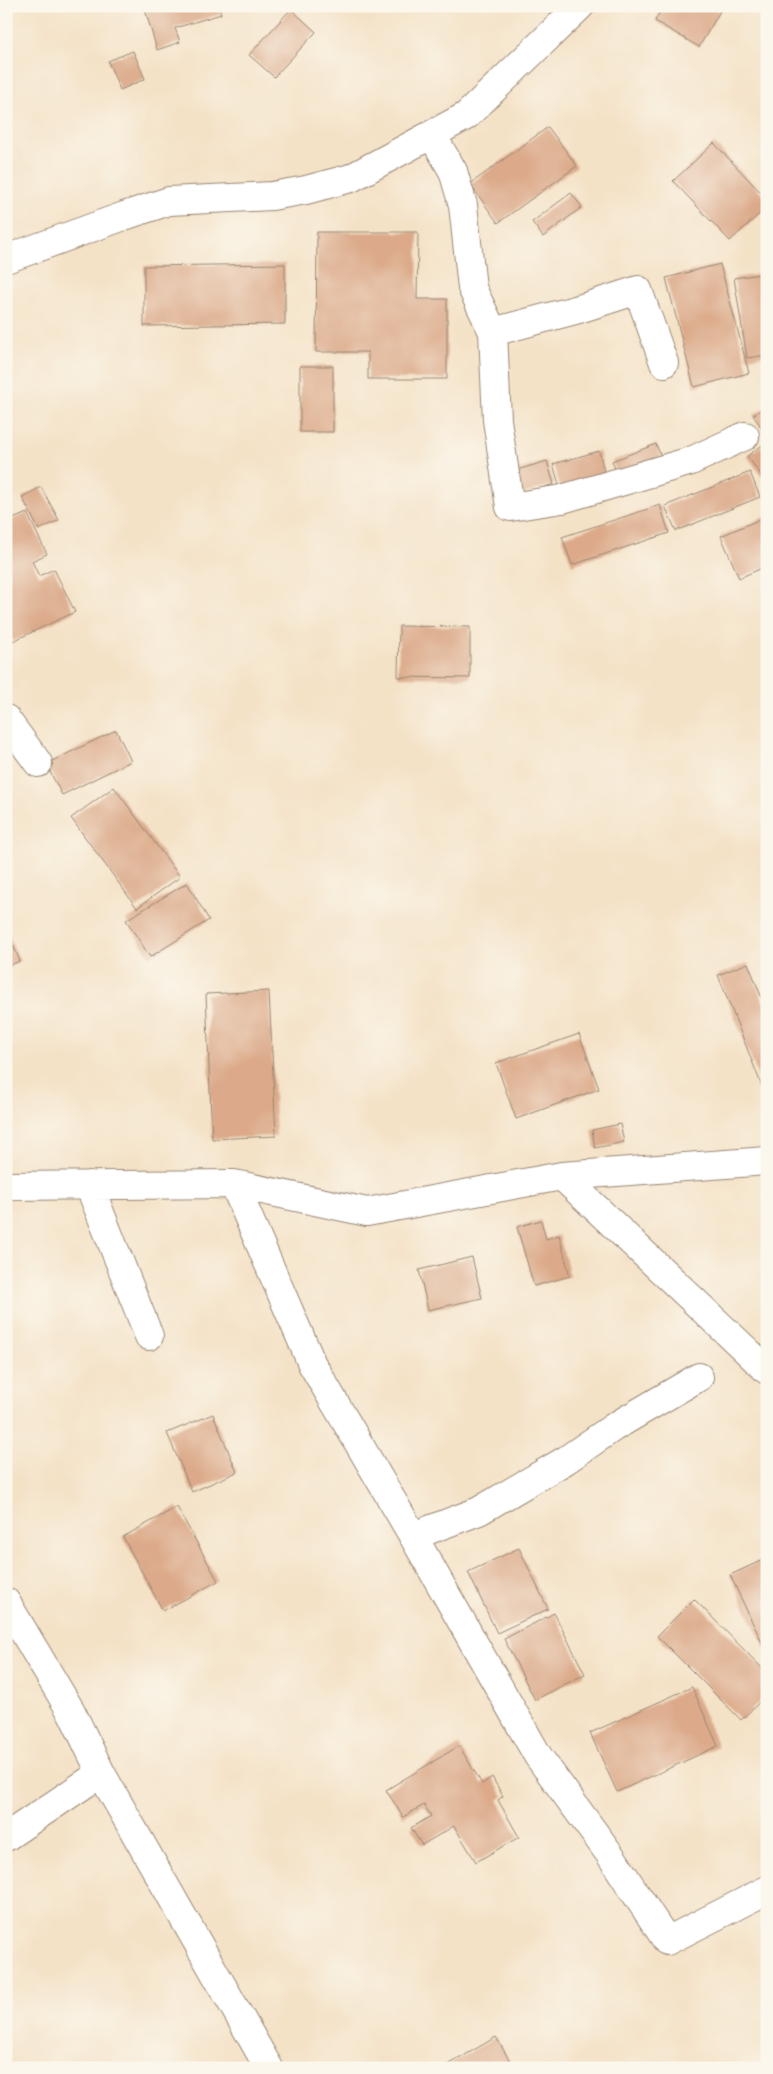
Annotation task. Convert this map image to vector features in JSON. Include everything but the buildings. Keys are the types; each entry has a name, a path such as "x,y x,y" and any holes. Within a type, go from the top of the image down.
{"street":[{"path":"6,260 169,201 272,196 306,190 351,178 466,116 580,6"},
{"path":"432,136 453,171 463,204 472,288 493,332 497,420 510,507 562,499 691,461 745,436"},
{"path":"493,332 638,290 664,363"},
{"path":"6,719 38,763"},
{"path":"6,1186 234,1184 367,1212 562,1176 767,1161"},
{"path":"562,1176 767,1370"},
{"path":"234,1184 312,1364 413,1536 538,1756 610,1853 667,1941 767,1890"},
{"path":"89,1186 149,1336"},
{"path":"413,1536 479,1511 566,1460 614,1427 699,1376"},
{"path":"6,1602 72,1713 101,1773 269,2068"},
{"path":"6,1837 101,1773"}]}
